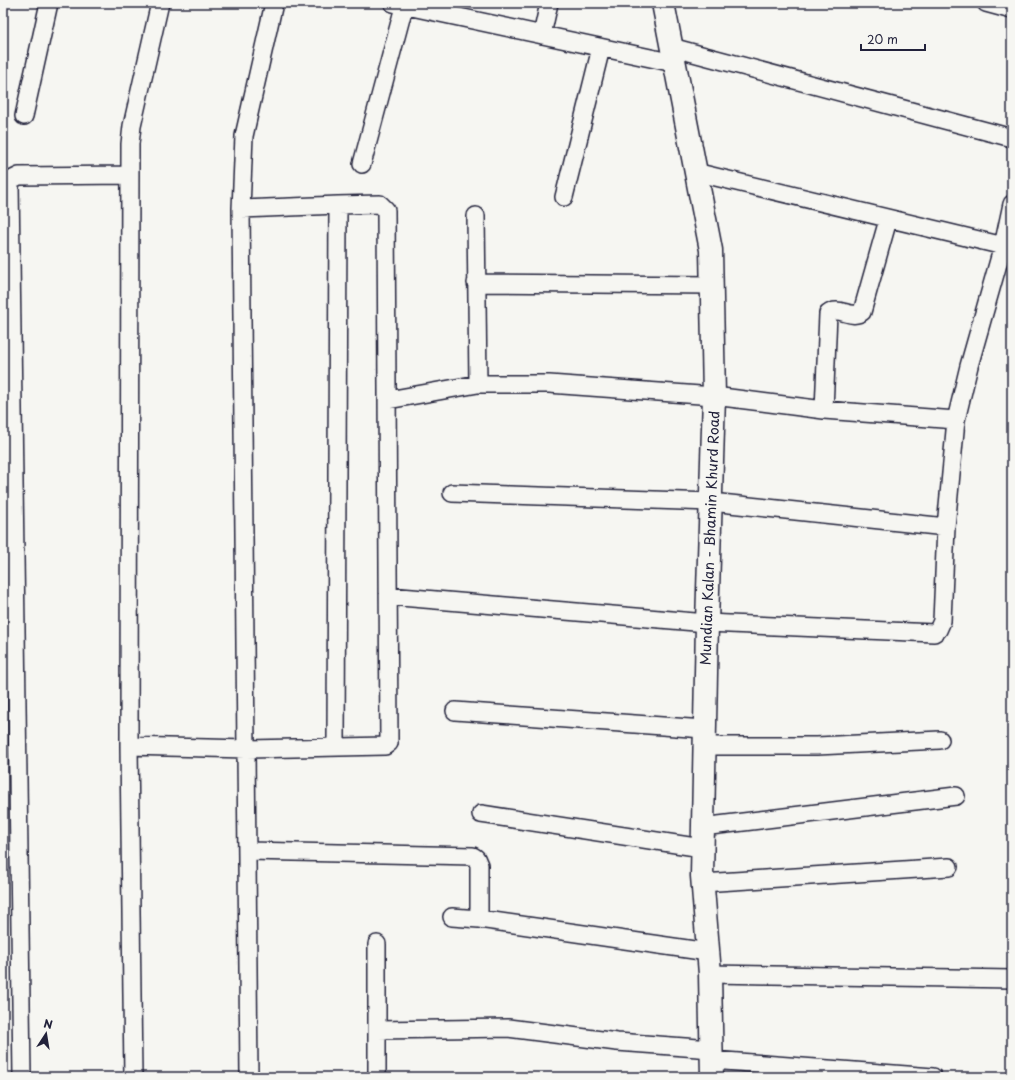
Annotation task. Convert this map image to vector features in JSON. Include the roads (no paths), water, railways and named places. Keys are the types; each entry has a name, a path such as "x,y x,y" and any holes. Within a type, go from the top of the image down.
{"street":[{"path":"24,116 50,3"},
{"path":"133,1077 129,746 130,175 132,126 160,3"},
{"path":"249,1077 241,209 244,136 274,3"},
{"path":"542,35 548,3"},
{"name":"Mundian Kalan - Bhamin Khurd Road","path":"663,3 711,250 714,396 706,624 702,883 710,974 712,1062"},
{"path":"986,3 1012,10"},
{"path":"362,164 401,4 601,48 672,55 1012,138"},
{"path":"564,197 601,48"},
{"path":"695,172 888,220 1008,247"},
{"path":"22,1077 10,184 13,179 19,176 130,175"},
{"path":"129,746 246,749 385,746 389,743 386,210 380,204 241,209"},
{"path":"389,596 706,624 934,633 938,630 942,621 946,527 956,420 969,366 1008,247 1012,204"},
{"path":"336,746 338,205"},
{"path":"476,216 478,384"},
{"path":"824,410 828,314 836,310 855,315 862,312 888,220"},
{"path":"476,283 712,284"},
{"path":"388,400 478,384 549,384 714,396 824,410 956,420"},
{"path":"452,493 711,502 946,527"},
{"path":"456,711 704,738 817,746 940,740"},
{"path":"481,814 702,837 956,796"},
{"path":"247,851 473,856 476,858 479,865 479,919"},
{"path":"702,883 949,867"},
{"path":"452,917 479,919 708,952"},
{"path":"377,944 377,1077"},
{"path":"710,974 1012,979"},
{"path":"378,1030 508,1028 617,1042 712,1062 933,1077"}]}
